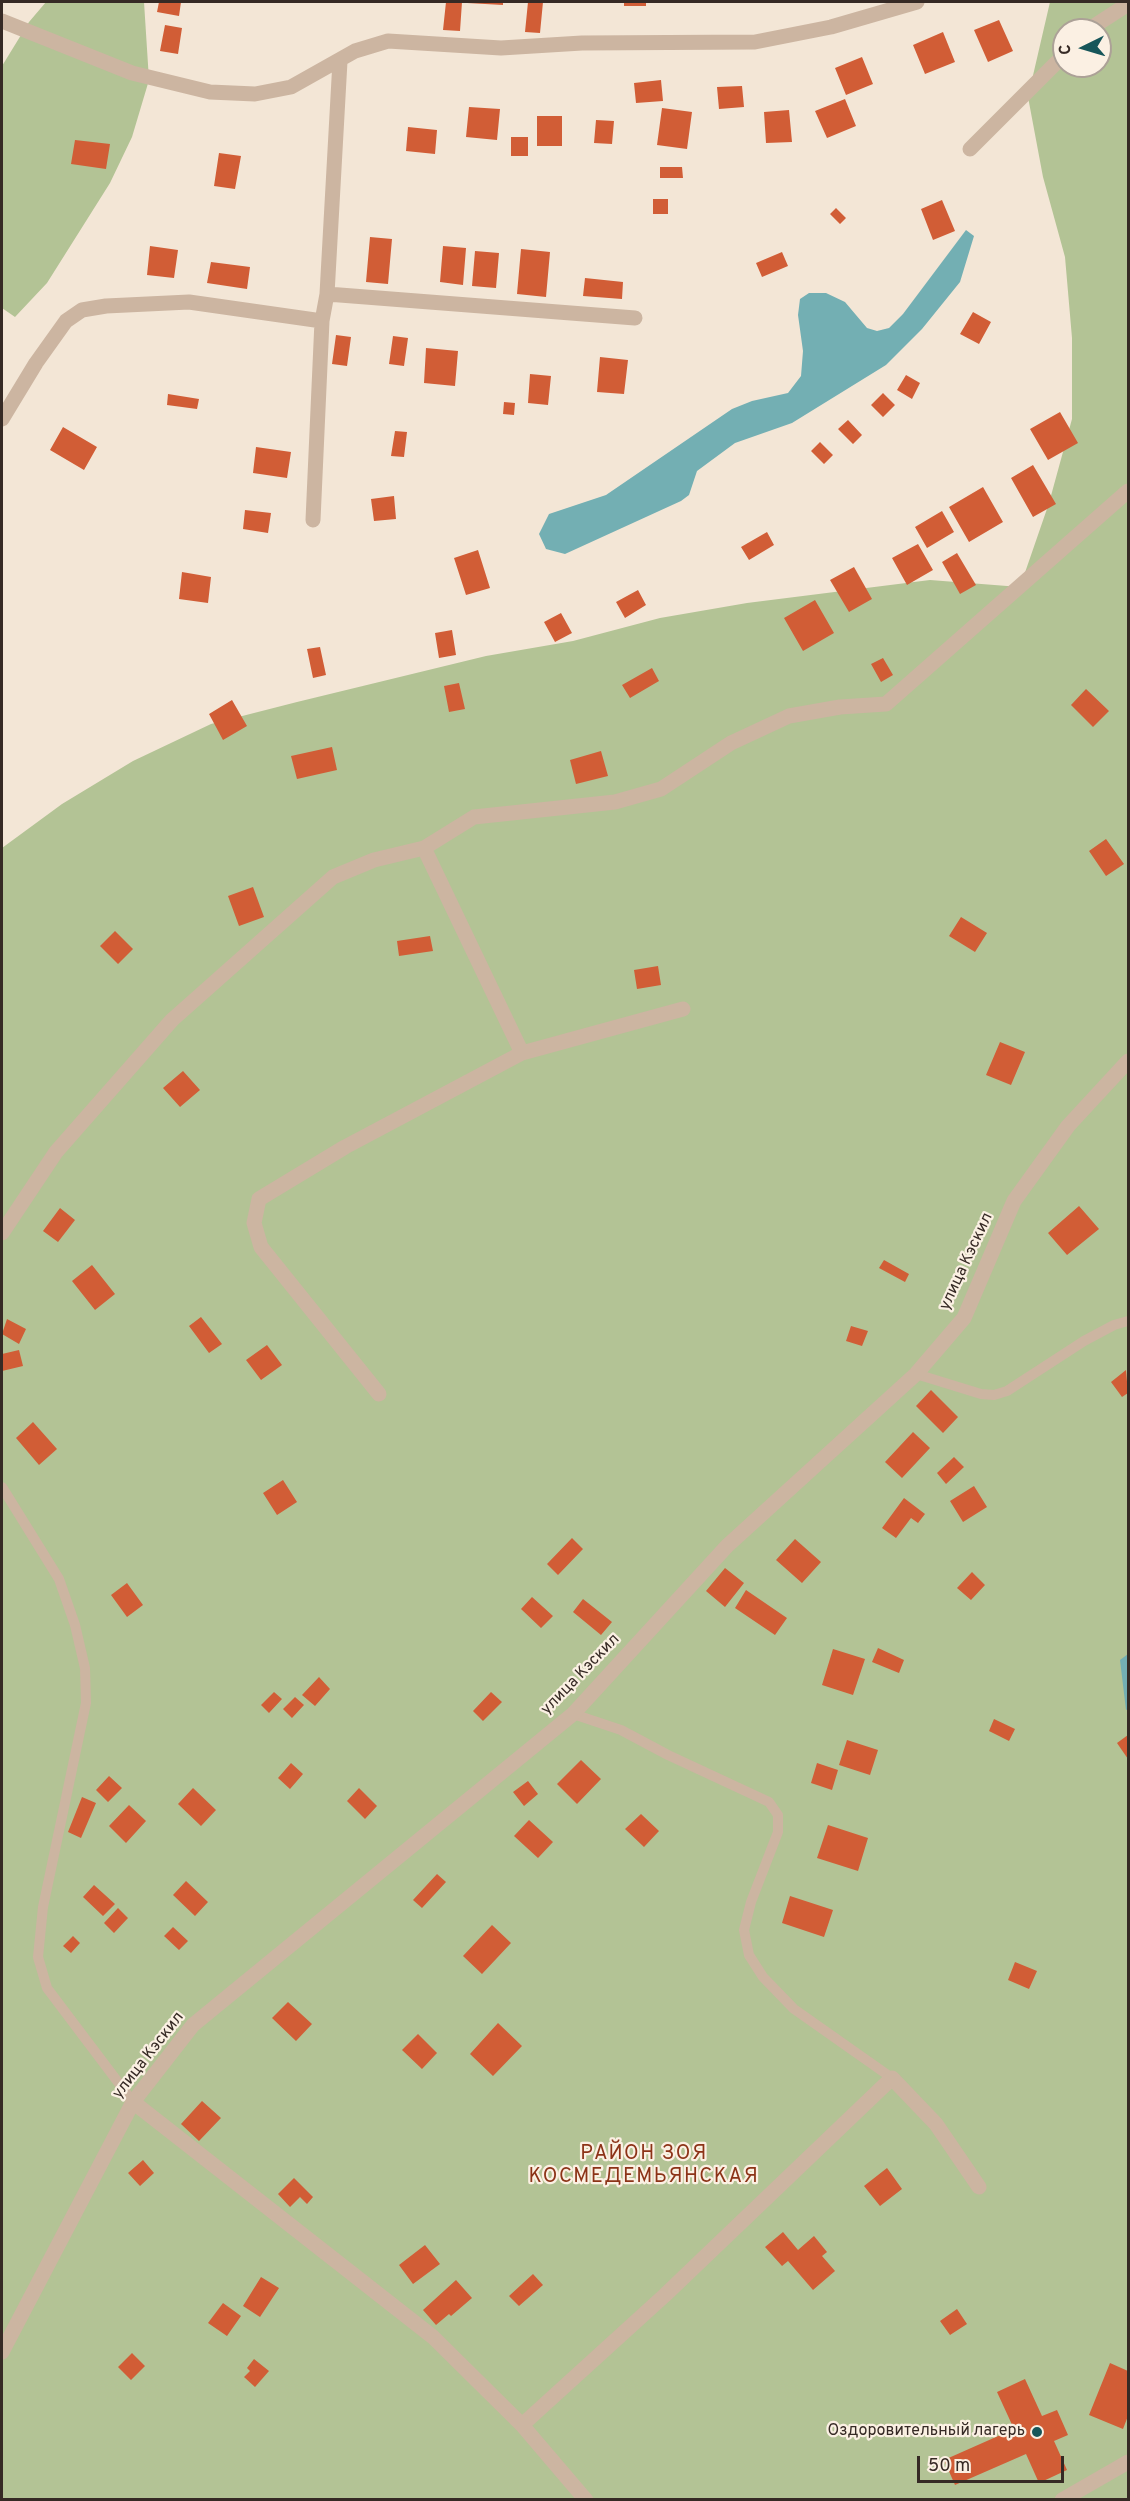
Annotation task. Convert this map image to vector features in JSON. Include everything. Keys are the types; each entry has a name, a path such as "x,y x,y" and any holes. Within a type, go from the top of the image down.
{"street":[{"path":"2,21 132,74 210,92 255,94 291,87 355,51 388,41 501,48 582,43 755,42 831,27 917,2"},
{"path":"1106,18 1128,4"},
{"path":"313,520 322,321 327,294 340,61"},
{"path":"970,149 1052,67"},
{"path":"327,294 635,318"},
{"path":"2,419 36,363 66,321 82,310 106,306 189,302 322,321"},
{"path":"2,1233 56,1152 172,1020 333,877 374,860 424,848 474,817 615,802 661,789 731,743 789,716 840,707 886,704 1128,490"},
{"path":"424,848 522,1053"},
{"path":"379,1394 261,1247 254,1223 259,1200 345,1148 522,1053 683,1009"},
{"name":"улица Кэскил","path":"2,2352 133,2102 193,2025 573,1714 727,1546 916,1374 964,1318 1014,1201 1068,1126 1128,1061"},
{"path":"522,2425 666,2295 892,2078 936,2124 980,2187"},
{"path":"133,2102 433,2337 522,2425 586,2499"},
{"path":"1062,2499 1128,2462"}],"lane":[{"path":"916,1374 981,1394 994,1395 1007,1391 1084,1341 1114,1325 1128,1321"},
{"path":"2,1487 59,1579 75,1625 85,1668 86,1702 43,1908 38,1957 47,1988 133,2102"},
{"path":"573,1714 621,1730 668,1755 769,1802 778,1815 778,1832 744,1930 748,1955 763,1977 794,2009 892,2078"}],"green space":[{"path":"46,2 144,2 149,80 132,137 110,183 47,283 15,317 2,308 2,66 29,22"},
{"path":"1050,2 1128,2 1128,2499 2,2499 2,848 62,804 133,761 211,724 486,656 573,641 660,618 747,603 930,580 1020,587 1049,503 1072,419 1072,338 1065,257 1043,177 1028,97"}],"water":[{"path":"966,230 974,236 960,282 922,329 886,365 792,423 735,443 697,471 689,495 681,501 565,554 546,549 539,534 549,514 606,495 732,409 752,401 788,393 801,376 803,351 798,315 800,299 809,293 826,293 845,302 867,328 877,331 889,328 903,314"},
{"path":"1128,1654 1128,1709 1126,1710 1120,1660"}],"building":[{"path":"159,2 181,2 179,16 157,12"},
{"path":"446,2 462,2 460,31 443,30"},
{"path":"503,2 503,5 467,3"},
{"path":"528,2 543,2 540,33 525,32"},
{"path":"624,2 646,2 646,6 624,6"},
{"path":"999,20 1013,51 988,62 974,30"},
{"path":"165,25 182,28 178,54 160,51"},
{"path":"943,32 955,62 925,74 913,45"},
{"path":"862,57 873,84 846,95 835,68"},
{"path":"661,80 663,101 636,103 634,83"},
{"path":"742,86 744,107 719,109 717,87"},
{"path":"845,99 856,126 827,138 815,111"},
{"path":"469,107 500,109 497,140 466,137"},
{"path":"662,108 692,112 687,149 657,145"},
{"path":"789,110 792,142 766,143 764,112"},
{"path":"537,116 562,116 562,146 537,146"},
{"path":"596,120 614,121 612,144 594,143"},
{"path":"408,127 437,130 435,154 406,151"},
{"path":"511,137 528,137 528,156 511,156"},
{"path":"75,140 110,144 106,169 71,164"},
{"path":"219,153 241,156 235,189 214,186"},
{"path":"660,167 682,167 683,178 660,178"},
{"path":"653,199 668,199 668,214 653,214"},
{"path":"942,200 955,231 933,240 921,209"},
{"path":"836,208 846,218 840,224 830,214"},
{"path":"370,237 392,239 388,284 366,282"},
{"path":"150,246 178,250 174,278 147,275"},
{"path":"443,246 466,248 463,285 440,282"},
{"path":"521,249 550,252 546,297 517,294"},
{"path":"475,251 499,253 496,288 472,286"},
{"path":"782,252 788,266 762,277 756,263"},
{"path":"211,262 250,267 247,289 207,283"},
{"path":"585,278 623,282 622,299 583,296"},
{"path":"973,312 991,322 979,344 960,334"},
{"path":"336,335 351,337 347,366 332,364"},
{"path":"393,336 408,338 404,366 389,364"},
{"path":"426,348 458,351 455,386 424,383"},
{"path":"600,357 628,360 624,394 597,392"},
{"path":"530,374 551,376 548,405 528,403"},
{"path":"906,375 920,383 912,399 897,390"},
{"path":"883,393 895,405 883,417 871,405"},
{"path":"168,394 199,399 197,409 167,405"},
{"path":"504,402 515,403 514,415 503,414"},
{"path":"1060,412 1078,443 1048,460 1030,429"},
{"path":"848,420 862,435 853,444 838,429"},
{"path":"63,427 97,447 84,470 50,450"},
{"path":"395,431 407,432 404,457 391,456"},
{"path":"820,442 833,455 824,464 811,451"},
{"path":"256,447 291,452 287,478 253,473"},
{"path":"1033,465 1056,504 1033,517 1011,478"},
{"path":"983,487 1003,522 969,542 949,507"},
{"path":"394,496 396,519 374,521 371,499"},
{"path":"245,510 271,513 268,533 243,529"},
{"path":"942,511 954,532 927,548 915,527"},
{"path":"767,532 774,545 749,560 741,547"},
{"path":"918,544 933,570 907,585 892,558"},
{"path":"478,550 490,588 466,595 454,558"},
{"path":"957,553 976,585 960,594 942,562"},
{"path":"854,567 872,599 849,612 830,580"},
{"path":"182,572 211,577 208,603 179,599"},
{"path":"638,590 646,605 625,618 616,602"},
{"path":"815,600 834,633 803,651 784,618"},
{"path":"561,613 572,633 555,642 544,622"},
{"path":"452,630 456,655 439,658 435,633"},
{"path":"320,647 326,675 313,678 307,649"},
{"path":"883,658 893,675 881,682 871,664"},
{"path":"652,668 659,681 630,698 622,685"},
{"path":"459,683 465,709 449,712 444,686"},
{"path":"1086,689 1109,711 1093,727 1071,705"},
{"path":"232,700 247,726 223,740 209,714"},
{"path":"332,747 337,770 297,779 291,756"},
{"path":"601,751 608,776 576,784 570,760"},
{"path":"1106,839 1124,864 1106,876 1089,851"},
{"path":"253,887 264,917 239,926 228,896"},
{"path":"961,917 987,933 975,952 949,936"},
{"path":"115,931 133,949 118,964 100,946"},
{"path":"430,936 433,951 399,956 397,941"},
{"path":"658,966 661,985 637,989 634,970"},
{"path":"1000,1042 1025,1052 1011,1085 986,1075"},
{"path":"183,1071 200,1090 180,1107 163,1088"},
{"path":"1079,1206 1099,1229 1067,1255 1048,1233"},
{"path":"60,1208 75,1220 58,1242 43,1231"},
{"path":"884,1260 909,1274 905,1282 879,1268"},
{"path":"92,1265 115,1294 95,1310 72,1281"},
{"path":"201,1317 222,1344 209,1353 189,1326"},
{"path":"7,1319 26,1329 19,1344 2,1334"},
{"path":"851,1326 868,1331 862,1346 846,1341"},
{"path":"267,1345 282,1365 261,1380 246,1360"},
{"path":"19,1350 23,1366 2,1371 2,1354"},
{"path":"1126,1370 1128,1393 1122,1397 1111,1382"},
{"path":"931,1390 958,1417 943,1433 916,1406"},
{"path":"33,1422 57,1449 39,1465 16,1438"},
{"path":"913,1432 930,1448 902,1478 885,1462"},
{"path":"954,1457 964,1467 946,1484 937,1473"},
{"path":"283,1480 297,1502 277,1515 263,1493"},
{"path":"974,1486 987,1507 963,1522 950,1501"},
{"path":"904,1498 925,1514 918,1523 911,1518 896,1538 882,1528"},
{"path":"572,1538 583,1549 558,1575 547,1564"},
{"path":"795,1539 821,1562 802,1583 776,1560"},
{"path":"725,1568 744,1583 725,1607 706,1591"},
{"path":"972,1572 985,1585 971,1600 957,1588"},
{"path":"127,1583 143,1605 127,1617 111,1595"},
{"path":"746,1590 787,1618 775,1635 735,1608"},
{"path":"532,1597 553,1616 541,1628 521,1609"},
{"path":"583,1599 612,1622 601,1635 573,1612"},
{"path":"878,1648 904,1660 899,1673 872,1662"},
{"path":"833,1649 865,1659 853,1695 822,1685"},
{"path":"319,1677 330,1689 315,1706 302,1695"},
{"path":"274,1692 282,1699 269,1713 261,1705"},
{"path":"491,1692 502,1702 483,1721 473,1711"},
{"path":"295,1697 304,1705 292,1718 283,1709"},
{"path":"994,1719 1015,1729 1009,1741 989,1731"},
{"path":"1128,1735 1128,1759 1117,1743"},
{"path":"847,1740 878,1750 870,1775 839,1765"},
{"path":"581,1760 601,1779 577,1804 557,1784"},
{"path":"291,1763 303,1774 290,1789 278,1778"},
{"path":"817,1763 838,1770 832,1790 811,1783"},
{"path":"109,1776 122,1788 108,1802 96,1790"},
{"path":"528,1781 538,1794 524,1806 513,1792"},
{"path":"193,1788 216,1810 201,1826 178,1804"},
{"path":"359,1788 377,1806 365,1819 347,1801"},
{"path":"82,1797 96,1803 81,1838 68,1832"},
{"path":"129,1805 146,1821 126,1843 109,1826"},
{"path":"641,1814 659,1831 644,1847 625,1829"},
{"path":"529,1820 553,1842 538,1858 514,1836"},
{"path":"828,1825 868,1838 858,1871 817,1858"},
{"path":"437,1874 446,1882 422,1908 413,1900"},
{"path":"186,1881 208,1902 195,1916 173,1895"},
{"path":"94,1885 115,1904 103,1916 83,1897"},
{"path":"790,1896 833,1910 824,1937 782,1923"},
{"path":"118,1908 128,1918 114,1933 104,1923"},
{"path":"492,1925 511,1943 482,1974 463,1956"},
{"path":"173,1927 188,1941 179,1950 164,1936"},
{"path":"73,1936 80,1943 71,1953 63,1946"},
{"path":"1015,1962 1037,1971 1029,1989 1008,1980"},
{"path":"288,2002 312,2024 296,2041 272,2018"},
{"path":"498,2023 522,2046 493,2076 470,2054"},
{"path":"418,2034 437,2053 422,2069 402,2050"},
{"path":"202,2101 221,2118 199,2141 181,2124"},
{"path":"143,2160 154,2173 140,2186 128,2173"},
{"path":"887,2168 902,2189 880,2206 864,2186"},
{"path":"294,2178 313,2197 307,2204 300,2197 290,2207 278,2194"},
{"path":"783,2232 798,2250 814,2236 827,2252 822,2256 835,2271 813,2290 788,2261 782,2266 765,2247"},
{"path":"425,2245 440,2264 413,2284 399,2265"},
{"path":"533,2274 543,2285 519,2306 509,2296"},
{"path":"261,2277 279,2288 260,2317 243,2306"},
{"path":"456,2280 472,2298 451,2316 449,2314 436,2325 423,2310"},
{"path":"223,2303 241,2316 227,2336 208,2323"},
{"path":"957,2309 967,2324 950,2335 940,2321"},
{"path":"132,2353 145,2366 131,2380 118,2367"},
{"path":"254,2359 269,2371 255,2387 244,2377 250,2371 247,2368"},
{"path":"1110,2363 1128,2371 1128,2416 1123,2429 1089,2415"},
{"name":"Оздоровительный лагерь","path":"1025,2379 1042,2416 1057,2410 1068,2435 1054,2441 1067,2470 1039,2483 1026,2454 955,2485 944,2460 1014,2429 997,2392"}],"place":[{"name":"Оздоровительный лагерь","path":"1037,2432"}],"district":[{"name":"РАЙОН ЗОЯ КОСМЕДЕМЬЯНСКАЯ","path":"644,2166"}]}
